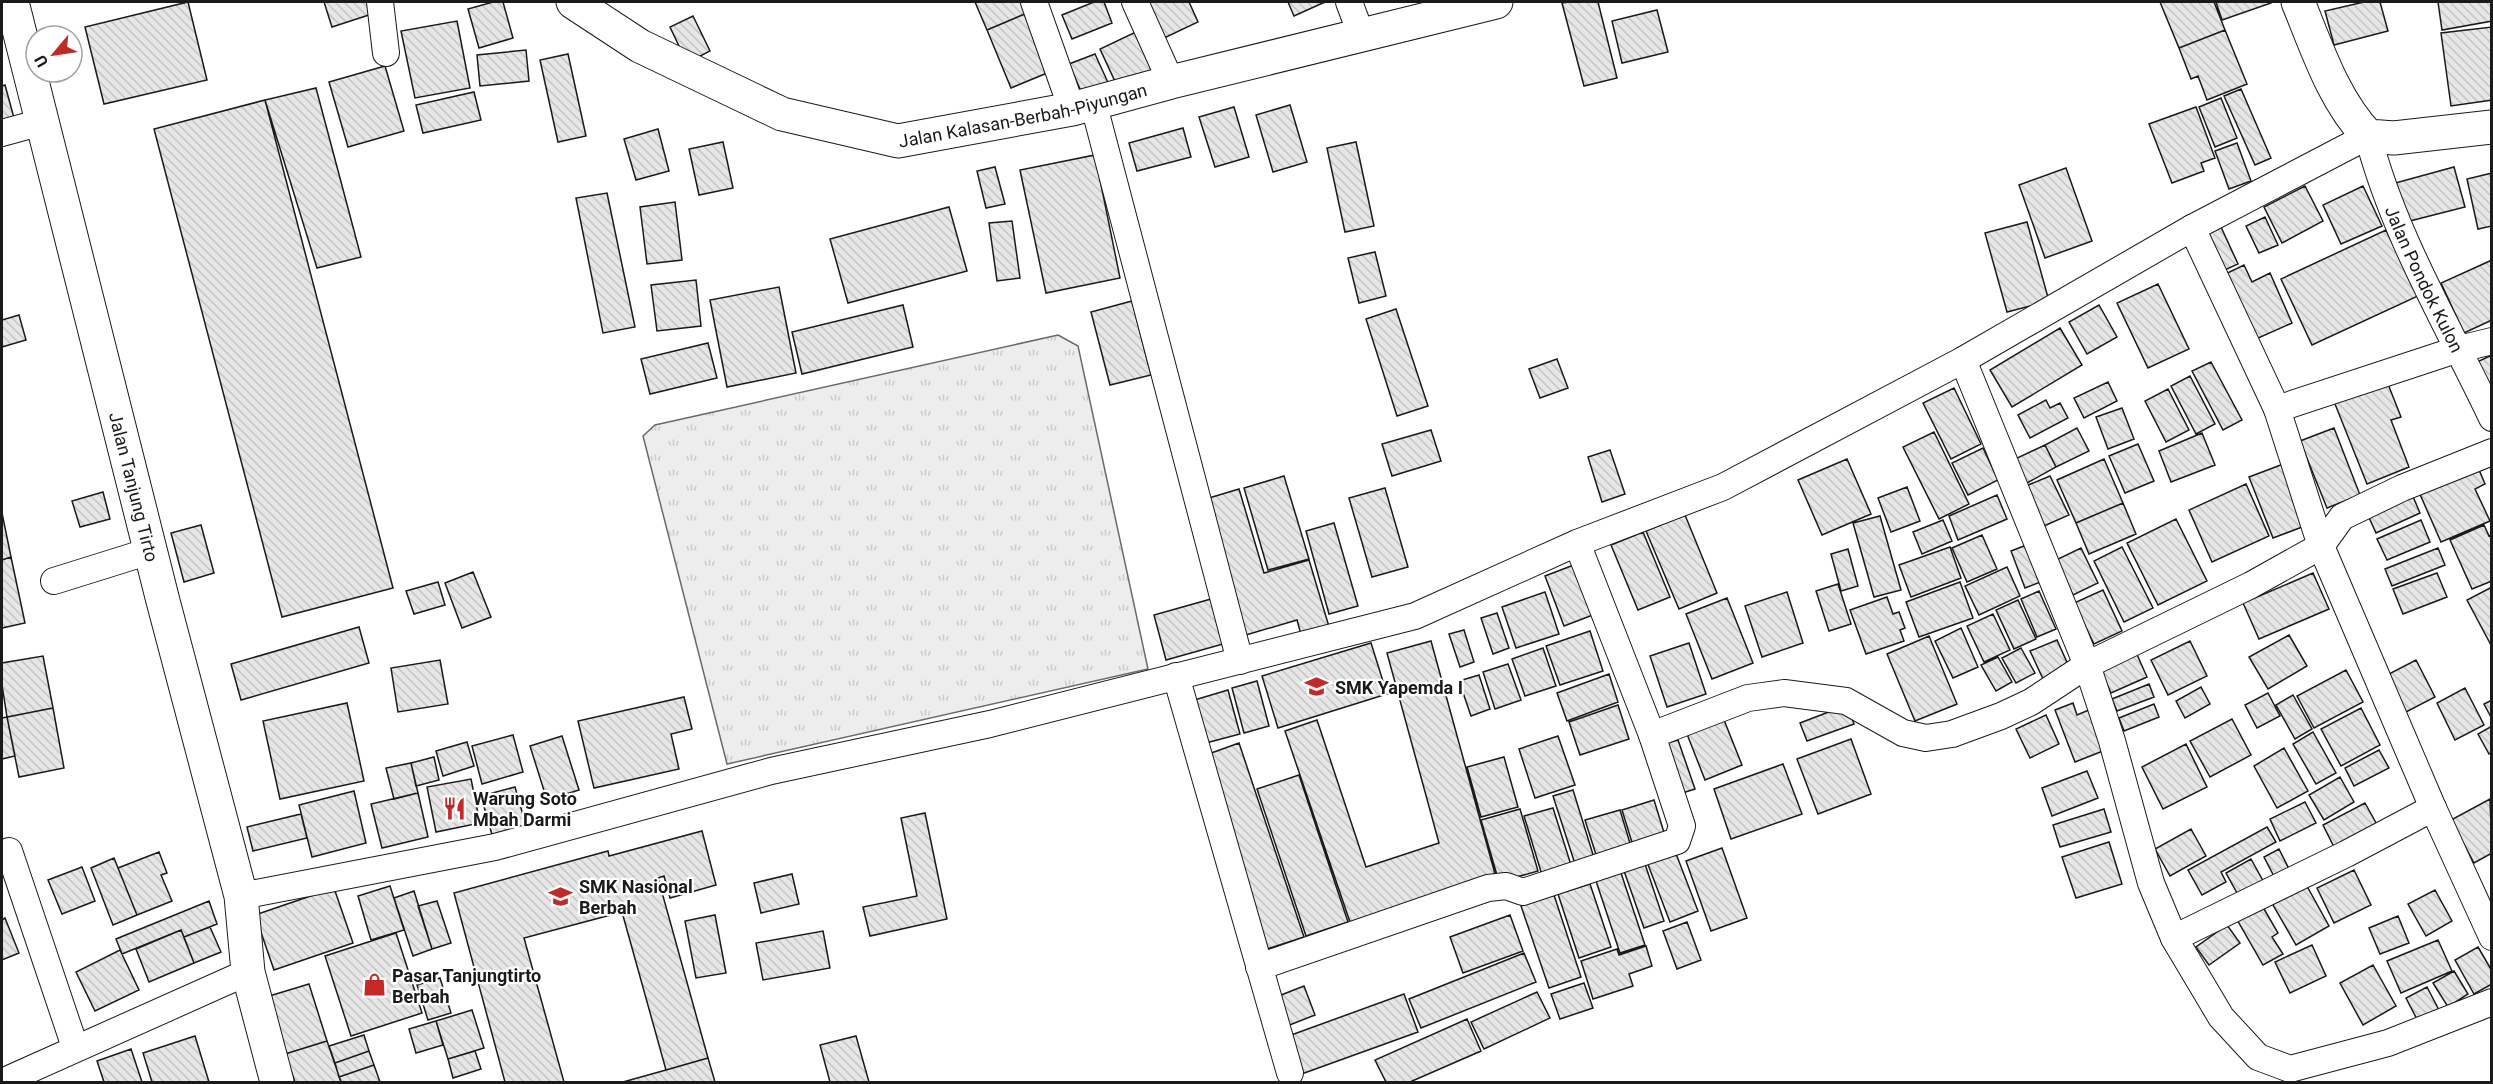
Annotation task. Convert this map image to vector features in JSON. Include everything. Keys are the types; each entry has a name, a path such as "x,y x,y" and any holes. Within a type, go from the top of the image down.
{"street":[{"name":"Jalan Tanjung Tirto","path":"12,2 150,551 241,896 248,972 277,1083"},
{"path":"380,2 386,53"},
{"name":"Jalan Kalasan-Berbah-Piyungan","path":"573,2 640,46 782,114 898,141 1082,106 1171,81 1496,2"},
{"path":"1034,2 1082,106 1240,661"},
{"path":"1136,2 1171,81"},
{"path":"1349,2 1362,34"},
{"path":"2298,2 2341,100 2353,120 2368,136"},
{"path":"2,133 42,122"},
{"path":"241,896 495,847 771,771 990,724 1415,616 1577,543 1723,486 1963,360 2192,228 2368,136 2394,138 2492,127"},
{"name":"Jalan Pondok Kulon","path":"2368,136 2381,182 2400,232 2492,418"},
{"path":"2192,228 2277,409 2321,546 2433,808 2492,937"},
{"path":"2277,409 2459,349 2492,341"},
{"path":"1963,360 2087,665 2112,741 2151,883 2174,938 2221,1017 2258,1057 2290,1069 2388,1043 2492,1002"},
{"path":"1652,735 1748,698 1784,693 1846,701 1903,733 1926,738 1952,734 2031,702 2087,665 2251,585 2321,546 2342,517 2402,488 2492,452"},
{"path":"1259,967 1488,888 1506,886 1523,892 1677,841 1682,832 1680,821 1652,735 1577,543"},
{"path":"54,580 150,551"},
{"path":"1176,676 1290,1073"},
{"path":"2174,938 2433,808"},
{"path":"9,850 75,1047"},
{"path":"2,1082 75,1047 248,972"}],"green space":[{"path":"1058,335 1078,346 1148,669 727,764 643,436 655,425"}],"building":[{"path":"188,2 207,80 104,104 85,27"},
{"path":"324,2 371,2 375,13 332,27"},
{"path":"493,2 503,2 513,38 479,48 468,9"},
{"path":"975,2 1022,2 1027,13 987,30"},
{"path":"1094,2 1104,2 1112,23 1072,39 1062,15"},
{"path":"1144,2 1189,2 1198,22 1162,39"},
{"path":"1288,2 1325,2 1294,16"},
{"path":"1598,2 1617,78 1584,86 1562,3"},
{"path":"2160,2 2214,2 2225,30 2179,48"},
{"path":"2216,2 2271,2 2271,3 2222,20"},
{"path":"2364,2 2380,2 2388,31 2334,45 2325,11"},
{"path":"2438,2 2492,2 2492,21 2442,30"},
{"path":"1657,10 1668,52 1622,63 1612,21"},
{"path":"1027,13 1052,71 1011,88 987,30"},
{"path":"693,16 710,51 687,63 670,27"},
{"path":"457,21 470,88 415,98 401,31"},
{"path":"2492,27 2492,100 2451,106 2441,33"},
{"path":"1140,30 1159,71 1119,90 1100,49"},
{"path":"2225,30 2247,84 2207,100 2198,76 2191,79 2179,48"},
{"path":"526,50 529,81 480,86 477,55"},
{"path":"568,54 586,136 558,142 540,60"},
{"path":"1095,54 1110,87 1084,98 1069,64"},
{"path":"385,66 404,131 348,147 329,82"},
{"path":"5,85 14,118 2,121 2,86"},
{"path":"316,88 361,257 317,268 265,100"},
{"path":"2241,89 2271,158 2255,165 2224,96"},
{"path":"474,92 481,120 423,133 416,105"},
{"path":"2221,98 2237,138 2215,147 2199,107"},
{"path":"265,100 393,588 282,617 154,129"},
{"path":"1290,105 1307,162 1273,172 1256,115"},
{"path":"1234,107 1249,157 1215,167 1199,117"},
{"path":"2196,107 2215,158 2201,163 2204,171 2172,183 2149,124"},
{"path":"1183,128 1191,157 1137,171 1129,143"},
{"path":"658,129 669,171 636,180 624,139"},
{"path":"723,142 733,188 699,195 689,149"},
{"path":"1356,142 1374,226 1345,232 1327,148"},
{"path":"2237,143 2251,181 2229,189 2215,151"},
{"path":"1095,155 1120,278 1046,293 1020,170"},
{"path":"995,167 1005,204 986,208 977,171"},
{"path":"2454,167 2465,207 2398,224 2388,185"},
{"path":"2066,168 2092,241 2045,258 2019,185"},
{"path":"2492,173 2492,226 2478,229 2467,179"},
{"path":"2305,186 2323,221 2282,243 2264,207"},
{"path":"2363,186 2382,226 2341,244 2323,205"},
{"path":"607,193 635,327 603,333 576,198"},
{"path":"675,202 682,260 647,264 640,207"},
{"path":"949,207 967,271 848,303 830,239"},
{"path":"2265,217 2278,245 2259,253 2246,226"},
{"path":"1012,221 1020,278 997,281 989,223"},
{"path":"2027,222 2049,301 2007,312 1985,233"},
{"path":"2221,227 2238,264 2216,274 2199,238"},
{"path":"2386,230 2418,296 2312,345 2281,279"},
{"path":"1375,252 1386,296 1359,303 1348,258"},
{"path":"2492,260 2492,320 2464,333 2441,283"},
{"path":"2244,265 2252,282 2270,273 2292,323 2247,343 2217,278"},
{"path":"696,280 701,326 657,331 651,285"},
{"path":"2158,284 2189,349 2148,368 2117,303"},
{"path":"779,287 796,373 727,387 710,300"},
{"path":"1132,301 1151,375 1110,385 1091,312"},
{"path":"903,305 913,347 802,374 792,332"},
{"path":"2099,305 2117,337 2087,354 2069,322"},
{"path":"1396,309 1428,406 1397,416 1366,319"},
{"path":"19,315 26,340 2,347 2,320"},
{"path":"2060,328 2082,365 2012,407 1990,370"},
{"path":"708,343 717,378 650,394 641,359"},
{"path":"2492,355 2492,393 2477,362"},
{"path":"1557,359 1568,388 1540,398 1529,369"},
{"path":"2211,362 2242,420 2223,430 2192,371"},
{"path":"2190,376 2215,424 2196,434 2171,386"},
{"path":"2386,379 2401,417 2391,420 2409,467 2367,484 2333,399"},
{"path":"2108,382 2117,401 2084,418 2074,398"},
{"path":"1954,388 1981,444 1951,459 1923,403"},
{"path":"2168,389 2189,430 2166,442 2145,401"},
{"path":"2046,400 2050,408 2060,403 2068,418 2030,438 2018,415"},
{"path":"2122,408 2134,439 2108,449 2096,417"},
{"path":"2077,428 2089,451 2056,467 2045,445"},
{"path":"2334,428 2360,495 2327,508 2300,441"},
{"path":"1431,430 1441,461 1392,476 1382,444"},
{"path":"1934,432 1969,504 1939,519 1903,447"},
{"path":"2202,433 2215,465 2171,482 2159,451"},
{"path":"2138,444 2154,481 2125,493 2109,456"},
{"path":"2045,445 2056,467 2027,483 2015,459"},
{"path":"1983,448 1998,480 1968,495 1952,463"},
{"path":"1610,450 1625,494 1602,502 1588,457"},
{"path":"1847,459 1871,514 1822,535 1798,480"},
{"path":"2104,459 2123,503 2076,523 2057,480"},
{"path":"2286,463 2310,524 2273,538 2249,477"},
{"path":"2477,465 2485,484 2475,489 2490,521 2441,542 2419,492"},
{"path":"1284,476 1309,559 1268,570 1244,488"},
{"path":"2050,476 2069,515 2044,526 2026,486"},
{"path":"2246,484 2269,536 2212,562 2189,510"},
{"path":"1907,487 1920,521 1891,532 1878,498"},
{"path":"1385,488 1408,567 1372,577 1349,498"},
{"path":"1239,489 1264,573 1309,560 1330,630 1302,638 1297,620 1239,637 1199,501"},
{"path":"103,492 110,519 80,527 72,501"},
{"path":"2411,492 2420,513 2376,533 2367,513"},
{"path":"1997,495 2007,519 1958,540 1949,516"},
{"path":"2123,503 2136,534 2089,554 2076,523"},
{"path":"2,513 11,557 2,560"},
{"path":"1685,515 1717,593 1679,609 1646,531"},
{"path":"1880,516 1901,590 1874,597 1853,523"},
{"path":"2176,519 2207,581 2158,605 2127,543"},
{"path":"1943,520 1952,541 1922,554 1913,532"},
{"path":"2421,520 2430,542 2387,560 2377,539"},
{"path":"1334,523 1358,606 1329,614 1306,531"},
{"path":"201,525 214,573 184,582 171,533"},
{"path":"2484,525 2489,536 2492,535 2492,581 2472,589 2450,540"},
{"path":"1643,532 1670,597 1638,610 1611,545"},
{"path":"1982,535 1997,569 1967,582 1952,548"},
{"path":"2037,541 2051,578 2025,588 2011,551"},
{"path":"1950,547 1961,578 1911,597 1899,565"},
{"path":"2122,547 2153,608 2124,622 2094,561"},
{"path":"2081,548 2098,583 2073,595 2056,560"},
{"path":"2438,548 2445,565 2392,586 2385,569"},
{"path":"1848,549 1858,586 1841,591 1831,554"},
{"path":"11,557 25,623 2,628 2,560"},
{"path":"1579,563 1598,613 1564,626 1545,576"},
{"path":"2007,567 2020,596 1979,615 1965,586"},
{"path":"473,572 491,617 462,628 445,583"},
{"path":"2313,573 2329,609 2259,639 2243,603"},
{"path":"2437,573 2447,597 2403,614 2393,589"},
{"path":"438,582 445,605 414,614 406,591"},
{"path":"1960,582 1973,618 1919,637 1906,602"},
{"path":"1838,584 1851,624 1829,631 1816,591"},
{"path":"2492,587 2492,647 2467,600"},
{"path":"2103,590 2122,631 2094,644 2074,603"},
{"path":"2039,591 2056,629 2037,637 2021,599"},
{"path":"1545,592 1559,634 1516,648 1502,607"},
{"path":"1787,592 1803,643 1762,657 1745,606"},
{"path":"1887,597 1893,614 1899,612 1905,628 1900,630 1904,641 1866,654 1850,610"},
{"path":"1727,598 1753,663 1712,679 1686,614"},
{"path":"1211,599 1223,644 1166,660 1154,615"},
{"path":"2018,600 2036,639 2014,649 1996,610"},
{"path":"1497,613 1509,648 1493,654 1481,618"},
{"path":"1993,614 2010,650 1984,662 1967,626"},
{"path":"359,627 369,663 241,700 231,664"},
{"path":"1961,628 1978,667 1953,678 1935,641"},
{"path":"1464,630 1474,662 1460,667 1449,634"},
{"path":"1590,631 1603,671 1560,685 1546,646"},
{"path":"2289,635 2307,666 2268,689 2249,657"},
{"path":"1929,636 1957,704 1915,721 1887,654"},
{"path":"2057,640 2070,669 2044,681 2030,651"},
{"path":"1431,641 1495,874 1350,922 1285,731 1317,720 1366,867 1439,843 1387,653"},
{"path":"2190,641 2207,676 2168,695 2151,660"},
{"path":"1371,643 1387,694 1278,728 1262,676"},
{"path":"1689,643 1706,694 1667,707 1650,656"},
{"path":"1543,648 1556,686 1525,696 1512,659"},
{"path":"2021,648 2035,673 2016,683 2002,658"},
{"path":"2135,650 2147,677 2111,693 2099,666"},
{"path":"43,656 53,708 7,717 2,685 2,663"},
{"path":"1998,657 2012,682 1996,691 1981,665"},
{"path":"440,660 448,704 398,712 391,668"},
{"path":"2416,660 2435,697 2406,712 2387,675"},
{"path":"1508,664 1521,700 1495,709 1483,672"},
{"path":"2346,670 2363,702 2314,728 2297,696"},
{"path":"1609,674 1618,702 1567,721 1557,693"},
{"path":"1479,675 1490,709 1471,716 1459,681"},
{"path":"1257,681 1269,726 1244,733 1232,688"},
{"path":"2149,684 2154,697 2117,711 2112,699"},
{"path":"2201,687 2210,704 2185,718 2176,701"},
{"path":"2465,688 2484,725 2455,740 2437,703"},
{"path":"1228,690 1240,734 1202,744 1191,701"},
{"path":"2268,693 2280,716 2257,728 2245,705"},
{"path":"2293,695 2312,729 2295,739 2276,705"},
{"path":"684,697 692,729 671,734 679,769 594,788 578,721"},
{"path":"2492,700 2492,719 2484,704"},
{"path":"347,703 364,781 280,799 263,721"},
{"path":"2073,703 2077,715 2096,707 2113,747 2075,762 2055,710"},
{"path":"2154,704 2159,717 2124,731 2119,718"},
{"path":"1618,705 1629,739 1580,755 1569,722"},
{"path":"1847,705 1854,724 1807,741 1800,723"},
{"path":"53,708 64,768 19,777 7,717"},
{"path":"2361,708 2380,745 2341,766 2321,729"},
{"path":"1722,715 1742,765 1705,780 1685,729"},
{"path":"2046,715 2059,744 2030,758 2016,729"},
{"path":"7,717 15,756 2,759 2,718"},
{"path":"2232,719 2251,755 2210,777 2190,741"},
{"path":"2492,726 2492,752 2489,754 2478,734"},
{"path":"2313,732 2336,773 2316,784 2293,744"},
{"path":"513,735 523,772 482,784 472,746"},
{"path":"562,736 579,790 547,800 530,746"},
{"path":"1558,736 1575,785 1535,798 1519,749"},
{"path":"1851,739 1871,794 1818,814 1797,759"},
{"path":"1678,740 1695,789 1673,796 1657,746"},
{"path":"467,742 474,766 443,776 436,751"},
{"path":"1239,743 1304,937 1267,949 1203,756"},
{"path":"2186,744 2207,787 2163,809 2142,767"},
{"path":"2284,748 2308,791 2277,808 2254,766"},
{"path":"2379,750 2389,768 2354,786 2345,768"},
{"path":"434,757 439,780 416,786 411,763"},
{"path":"1504,757 1518,807 1481,817 1467,767"},
{"path":"411,763 418,793 394,799 386,768"},
{"path":"1783,764 1802,814 1731,839 1714,789"},
{"path":"2087,771 2098,798 2052,816 2042,788"},
{"path":"1299,775 1348,922 1306,936 1257,789"},
{"path":"2340,777 2354,802 2324,820 2309,795"},
{"path":"471,779 480,823 436,832 427,787"},
{"path":"515,787 527,829 493,838 481,796"},
{"path":"1573,790 1595,861 1576,867 1553,796"},
{"path":"354,791 366,843 312,857 299,805"},
{"path":"418,793 428,837 382,848 371,804"},
{"path":"2490,799 2492,853 2474,863 2451,820"},
{"path":"1654,800 1666,839 1634,849 1622,810"},
{"path":"2305,802 2316,823 2280,841 2270,819"},
{"path":"2365,803 2381,832 2338,855 2323,825"},
{"path":"1553,808 1571,865 1542,875 1524,816"},
{"path":"1520,809 1538,871 1499,882 1481,820"},
{"path":"2104,809 2111,832 2060,847 2053,825"},
{"path":"1620,810 1632,850 1598,861 1585,820"},
{"path":"925,813 947,919 870,936 863,907 917,896 901,818"},
{"path":"301,814 307,838 253,851 247,827"},
{"path":"2267,827 2276,842 2221,872 2226,882 2202,895 2188,870"},
{"path":"2191,829 2206,856 2170,876 2155,849"},
{"path":"702,831 716,885 670,898 664,876 658,878 708,1058 666,1070 622,912 524,938 564,1082 505,1082 454,893 608,851 609,856"},
{"path":"2109,842 2122,884 2076,898 2062,857"},
{"path":"1722,848 1747,918 1711,931 1686,861"},
{"path":"2279,849 2293,877 2278,884 2264,857"},
{"path":"1675,851 1698,911 1670,922 1647,862"},
{"path":"159,852 167,873 161,875 172,901 137,915 118,868"},
{"path":"114,858 137,915 113,925 91,868"},
{"path":"2251,859 2267,888 2242,902 2226,873"},
{"path":"1644,861 1664,921 1644,928 1623,868"},
{"path":"82,867 95,901 62,914 48,880"},
{"path":"1620,870 1645,945 1620,953 1595,878"},
{"path":"2354,870 2371,905 2334,923 2317,888"},
{"path":"792,874 799,904 761,913 754,883"},
{"path":"2303,879 2329,926 2296,945 2269,898"},
{"path":"1590,884 1611,947 1579,958 1558,894"},
{"path":"390,886 404,930 371,940 358,896"},
{"path":"334,888 353,943 274,970 255,915"},
{"path":"2435,890 2452,921 2426,936 2408,904"},
{"path":"414,891 432,949 413,956 394,898"},
{"path":"1554,895 1581,977 1549,988 1521,906"},
{"path":"209,901 217,924 184,937 181,930 122,954 116,939"},
{"path":"437,901 451,943 432,949 418,906"},
{"path":"2260,902 2278,933 2272,937 2283,954 2263,965 2235,916"},
{"path":"715,915 726,973 696,978 685,921"},
{"path":"1510,915 1523,951 1463,973 1450,937"},
{"path":"2398,916 2409,943 2380,954 2369,928"},
{"path":"5,918 19,953 2,960 2,920"},
{"path":"1687,922 1701,960 1677,969 1663,931"},
{"path":"2227,925 2240,943 2209,965 2196,947"},
{"path":"210,927 221,952 194,963 184,937"},
{"path":"181,930 194,963 149,982 136,949"},
{"path":"823,931 830,968 763,980 756,943"},
{"name":"Pasar Tanjungtirto Berbah","path":"396,933 422,1013 351,1036 325,956"},
{"path":"2438,940 2452,971 2401,993 2387,961"},
{"path":"2312,945 2326,976 2290,993 2275,962"},
{"path":"1646,946 1652,966 1629,974 1633,986 1593,999 1581,961 1617,949 1619,955"},
{"path":"2478,947 2492,971 2492,984 2474,994 2455,960"},
{"path":"120,950 139,990 95,1011 76,972"},
{"path":"1524,953 1536,982 1421,1028 1409,999"},
{"path":"2373,965 2396,1006 2363,1025 2340,983"},
{"path":"2454,971 2468,994 2448,1007 2433,983"},
{"path":"440,978 451,1013 428,1020 417,985"},
{"path":"1584,983 1593,1008 1560,1019 1551,994"},
{"path":"309,984 327,1041 285,1054 266,997"},
{"path":"1304,986 1315,1015 1287,1026 1276,997"},
{"path":"2427,987 2441,1014 2420,1025 2406,998"},
{"path":"1537,992 1550,1018 1484,1049 1471,1022"},
{"path":"1404,994 1418,1032 1296,1076 1283,1038"},
{"path":"472,1010 484,1048 448,1059 436,1021"},
{"path":"1467,1019 1481,1051 1410,1082 1386,1082 1375,1060"},
{"path":"436,1021 443,1045 416,1053 409,1029"},
{"path":"364,1035 369,1051 335,1063 329,1046"},
{"path":"195,1036 209,1082 152,1082 143,1053"},
{"path":"856,1036 869,1082 830,1082 820,1045"},
{"path":"327,1041 341,1082 295,1082 285,1054"},
{"path":"131,1049 142,1082 104,1082 97,1061"},
{"path":"369,1051 374,1065 339,1077 335,1063"},
{"path":"475,1051 481,1069 453,1078 448,1059"},
{"path":"708,1058 715,1082 623,1082 666,1070"},
{"path":"374,1065 380,1082 341,1082 339,1077"}],"place":[{"name":"SMK Yapemda I","path":"1317,687"},
{"name":"Warung Soto Mbah Darmi","path":"455,808"},
{"name":"SMK Nasional Berbah","path":"561,896"},
{"name":"Pasar Tanjungtirto Berbah","path":"374,985"}]}
